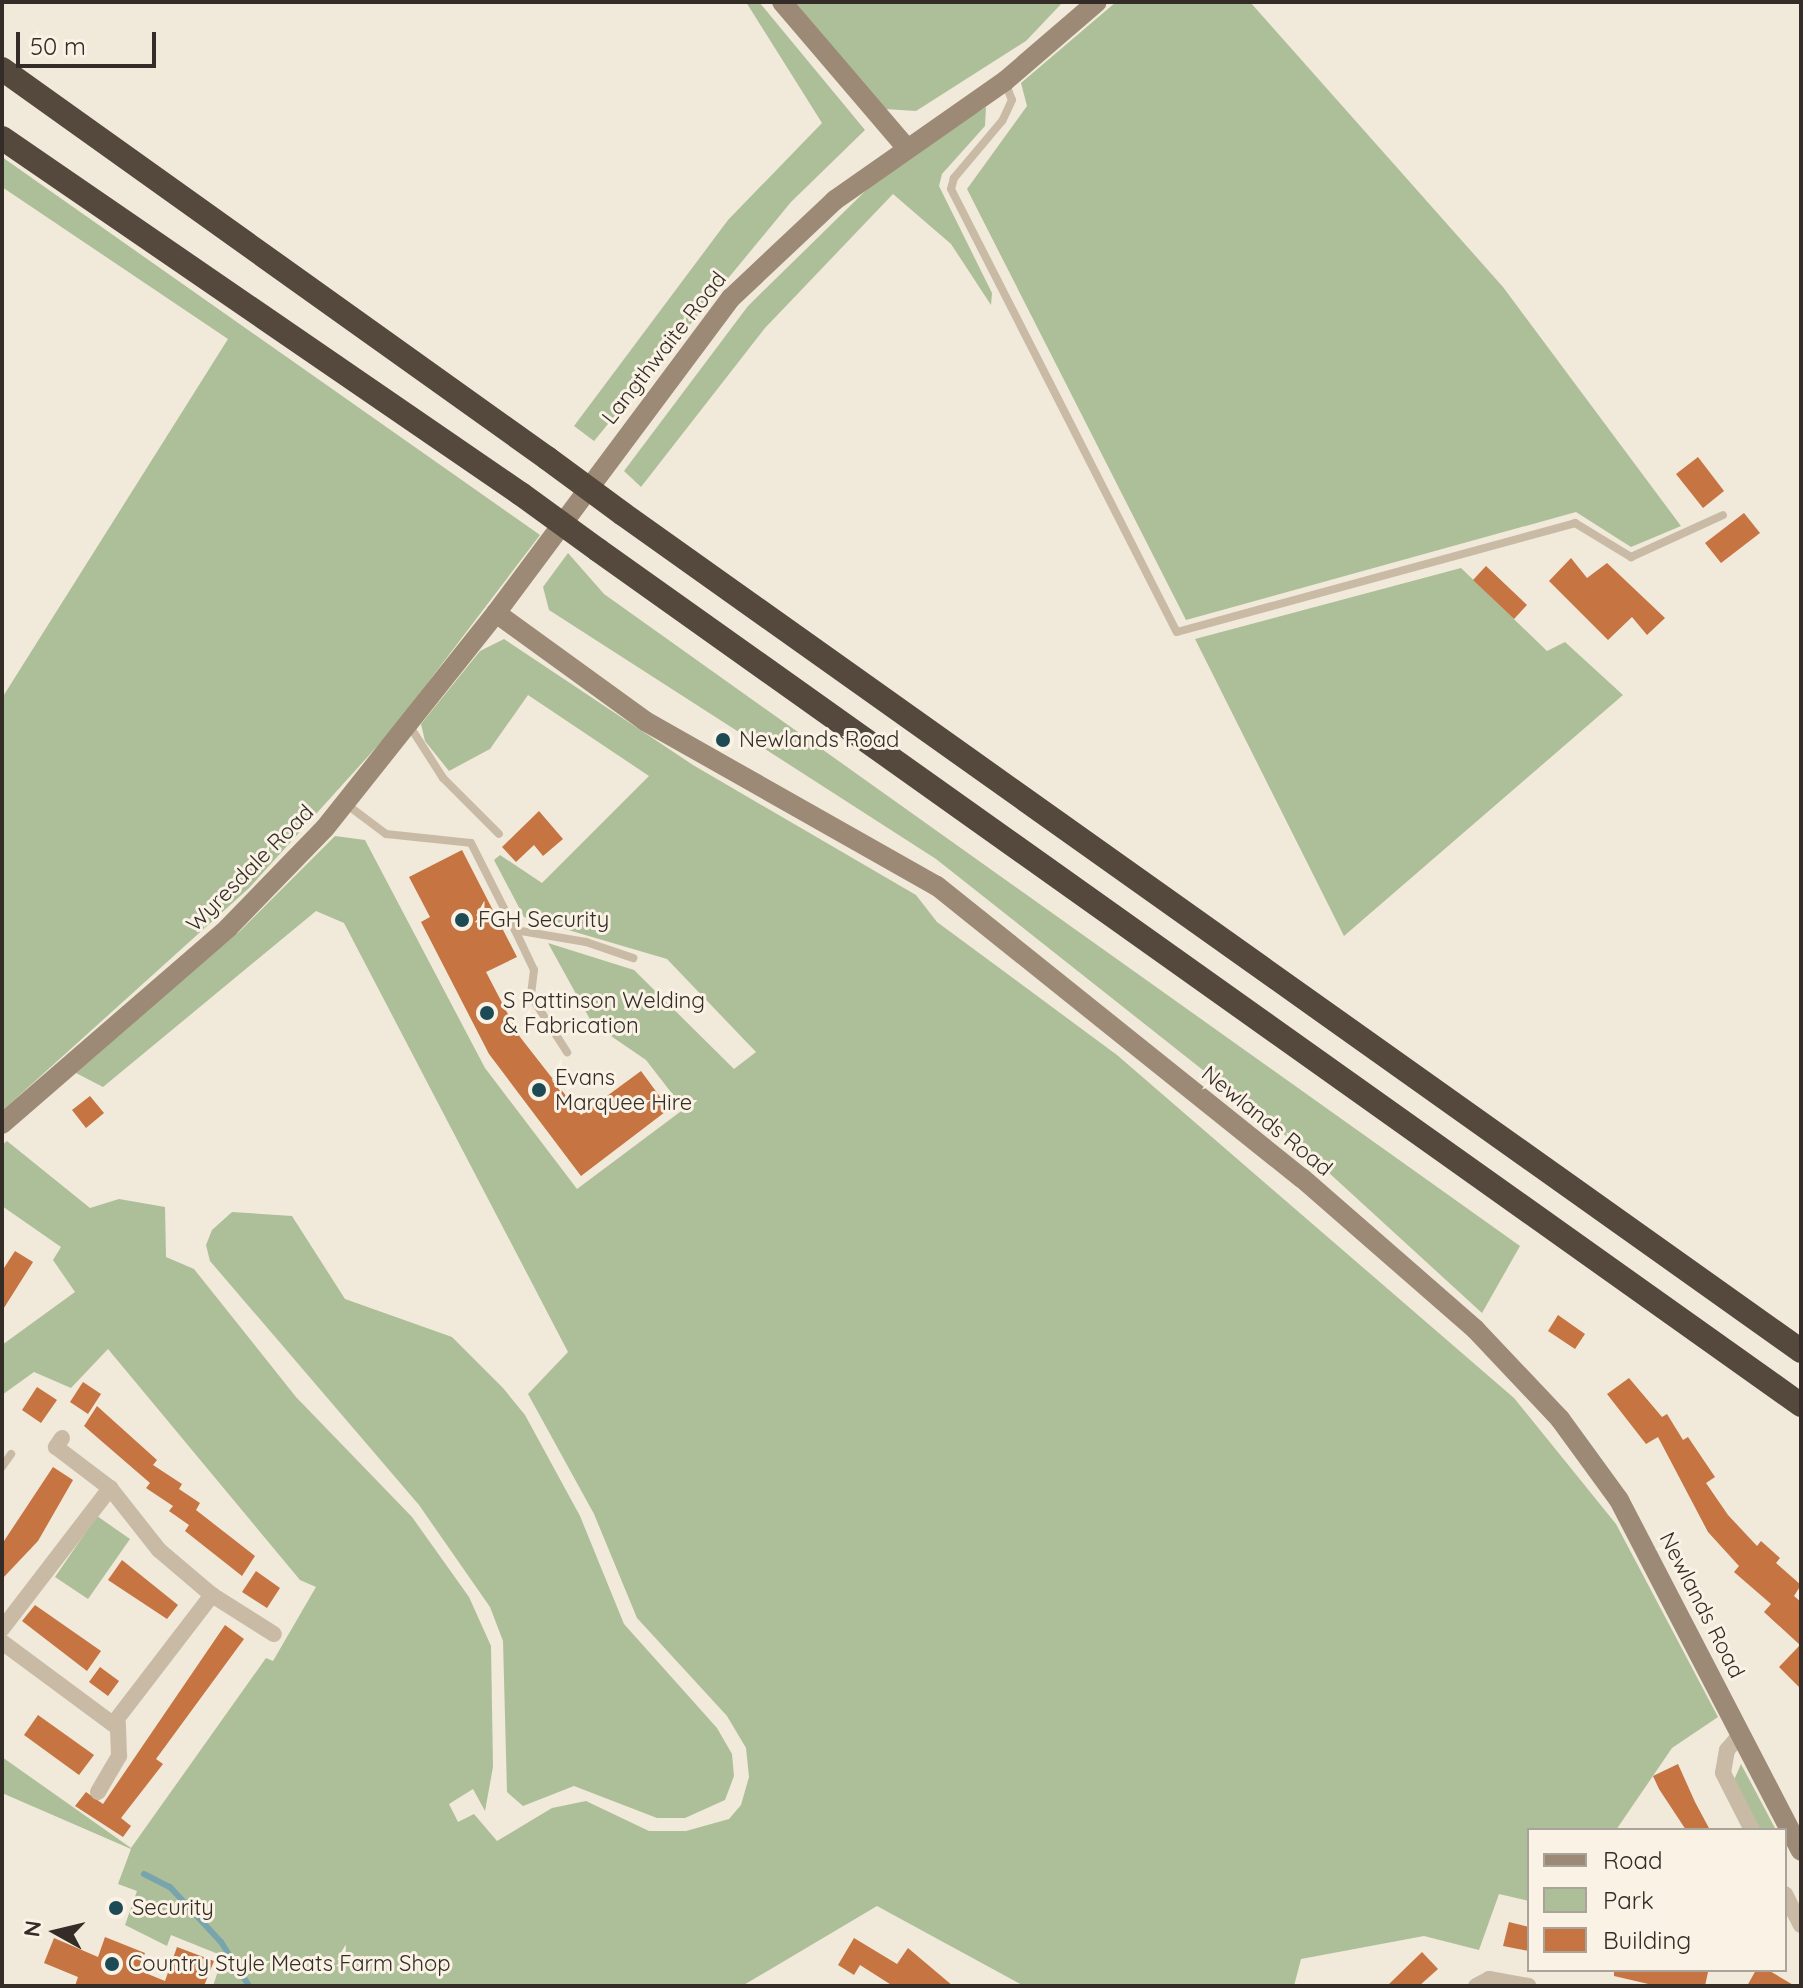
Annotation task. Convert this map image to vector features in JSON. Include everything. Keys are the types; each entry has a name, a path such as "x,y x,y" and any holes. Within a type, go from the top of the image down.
{"highway":[{"path":"2,69 1801,1351"},
{"path":"2,138 521,494 1801,1405"}],"street":[{"path":"782,2 906,147"},
{"name":"Langthwaite Road","path":"496,613 731,298 835,200 906,147 1005,81 1097,2"},
{"name":"Wyresdale Road","path":"2,1124 228,928 345,803 496,613"},
{"name":"Newlands Road","path":"496,613 645,721 937,886 1302,1178 1475,1329 1560,1419 1619,1500 1801,1851"},
{"path":"62,1438 56,1447 110,1488 159,1550 212,1595 274,1634"},
{"path":"2,1629 110,1488"},
{"path":"98,1792 119,1756 118,1723 212,1595"},
{"path":"2,1642 26,1654 41,1676 97,1718 118,1723"},
{"path":"1741,1734 1727,1750 1723,1773 1751,1828"},
{"path":"1787,1898 1801,1925"},
{"path":"1476,1986 1489,1979 1528,1986"}],"lane":[{"path":"1005,81 1012,100 1002,121 954,178 951,189 1177,632 1575,523 1631,557 1723,515"},
{"path":"409,724 443,778 499,834"},
{"path":"345,803 386,834 471,843 534,970 531,996 567,1052"},
{"path":"515,930 586,942 633,958"},
{"path":"2,1467 11,1454"}],"green space":[{"path":"746,2 759,2 865,130 791,202 594,441 574,426 728,220 822,123"},
{"path":"795,2 1063,2 1026,41 916,111 885,109"},
{"path":"1116,2 1250,2 1503,287 1681,526 1631,547 1576,512 1186,620 967,189 1027,106 1021,83"},
{"path":"986,107 985,126 942,174 939,186 992,293 991,305 951,244 893,194 765,328 641,487 624,471 748,306 899,158"},
{"path":"2,157 540,535 391,731 249,888 2,1111 2,698 228,339 2,187"},
{"path":"568,553 604,594 1520,1246 1482,1313 1304,1150 936,859 549,610 543,587"},
{"path":"1461,568 1547,651 1565,642 1623,695 1344,936 1195,639"},
{"path":"504,639 693,765 916,895 937,922 1117,1055 1514,1398 1616,1524 1718,1717 1672,1748 1617,1828 1527,1828 1527,1901 1499,1894 1479,1950 1424,1936 1301,1959 1294,1986 1024,1986 877,1906 742,1986 213,1986 223,1956 171,1935 167,1946 125,1925 137,1891 118,1884 131,1849 2,1793 2,1757 131,1848 266,1658 273,1661 316,1587 300,1580 108,1349 71,1388 34,1372 2,1395 2,1345 75,1292 53,1260 61,1247 2,1206 2,1145 7,1141 90,1208 119,1199 165,1207 166,1257 194,1269 296,1397 412,1517 469,1597 491,1646 493,1767 485,1811 473,1789 449,1804 458,1822 474,1814 497,1841 552,1808 586,1801 649,1831 686,1831 729,1819 741,1805 749,1777 746,1748 727,1716 637,1618 594,1514 528,1394 568,1352 344,923 316,911 103,1087 74,1072 240,931 335,836 365,840 485,1068 577,1189 684,1109 646,1060 592,1023 548,943 634,970 734,1069 756,1052 667,959 524,917 494,860 500,855 542,883 649,776 528,695 490,749 449,771 425,741 421,724 480,651"},
{"path":"232,1212 292,1216 345,1299 452,1337 503,1388 525,1415 580,1516 624,1624 717,1728 732,1754 734,1776 725,1800 685,1818 657,1818 574,1786 523,1806 507,1792 503,1641 490,1607 419,1505 210,1261 206,1245 212,1230"},
{"path":"97,1516 130,1539 88,1599 55,1577"},
{"path":"1741,1764 1775,1828 1759,1828 1734,1780"}],"building":[{"path":"1698,457 1724,491 1703,508 1676,474"},
{"path":"1744,513 1760,533 1721,563 1705,543"},
{"path":"1571,558 1587,578 1607,563 1665,618 1647,635 1632,617 1608,640 1549,581"},
{"path":"1486,566 1527,605 1514,619 1473,580"},
{"path":"539,811 563,839 543,856 534,845 516,862 502,847"},
{"path":"462,850 517,957 486,972 520,1037 581,1115 641,1071 669,1109 581,1176 489,1054 421,922 430,917 409,877"},
{"path":"90,1096 104,1113 86,1128 72,1110"},
{"path":"15,1251 33,1262 2,1311 2,1271"},
{"path":"1558,1315 1585,1334 1575,1349 1548,1331"},
{"path":"1629,1378 1662,1417 1667,1414 1683,1440 1688,1437 1715,1477 1706,1483 1728,1515 1757,1546 1761,1541 1780,1558 1776,1563 1801,1585 1794,1596 1801,1602 1801,1689 1779,1667 1800,1645 1764,1612 1771,1604 1734,1572 1739,1566 1708,1532 1658,1437 1646,1444 1607,1394"},
{"path":"83,1382 101,1394 88,1414 70,1402"},
{"path":"37,1387 57,1400 41,1423 22,1410"},
{"path":"97,1406 157,1460 153,1465 182,1484 179,1489 200,1503 196,1510 255,1556 242,1576 185,1531 189,1525 169,1511 173,1506 146,1488 150,1483 84,1426"},
{"path":"53,1467 73,1480 38,1541 2,1579 2,1544"},
{"path":"122,1560 178,1605 167,1619 108,1580"},
{"path":"256,1571 280,1588 267,1608 242,1592"},
{"path":"35,1605 101,1651 87,1671 22,1621"},
{"path":"225,1625 244,1639 156,1759 163,1764 121,1818 131,1826 123,1837 75,1806 86,1792 103,1804"},
{"path":"100,1667 119,1681 108,1696 89,1682"},
{"path":"38,1715 94,1755 79,1775 24,1735"},
{"path":"1678,1764 1709,1828 1685,1828 1653,1776"},
{"path":"1509,1922 1527,1926 1527,1951 1503,1946"},
{"path":"105,1937 145,1953 138,1970 165,1981 177,1947 214,1961 204,1986 75,1986 78,1977 44,1963 54,1938 98,1957"},
{"path":"854,1938 897,1964 908,1948 953,1986 893,1986 860,1965 854,1975 838,1965"},
{"path":"1422,1952 1438,1969 1419,1986 1387,1986"},
{"path":"1614,1972 1708,1972 1705,1986 1657,1986 1614,1976"},
{"path":"1755,1972 1771,1972 1795,1986 1747,1986"}],"waterway":[{"path":"144,1874 170,1887 221,1942 249,1986"}],"place":[{"name":"Newlands Road","path":"723,740"},
{"name":"FGH Security","path":"462,920"},
{"name":"S Pattinson Welding & Fabrication","path":"487,1013"},
{"name":"Evans Marquee Hire","path":"539,1090"},
{"name":"Security","path":"116,1908"},
{"name":"Country Style Meats Farm Shop","path":"112,1964"}]}
